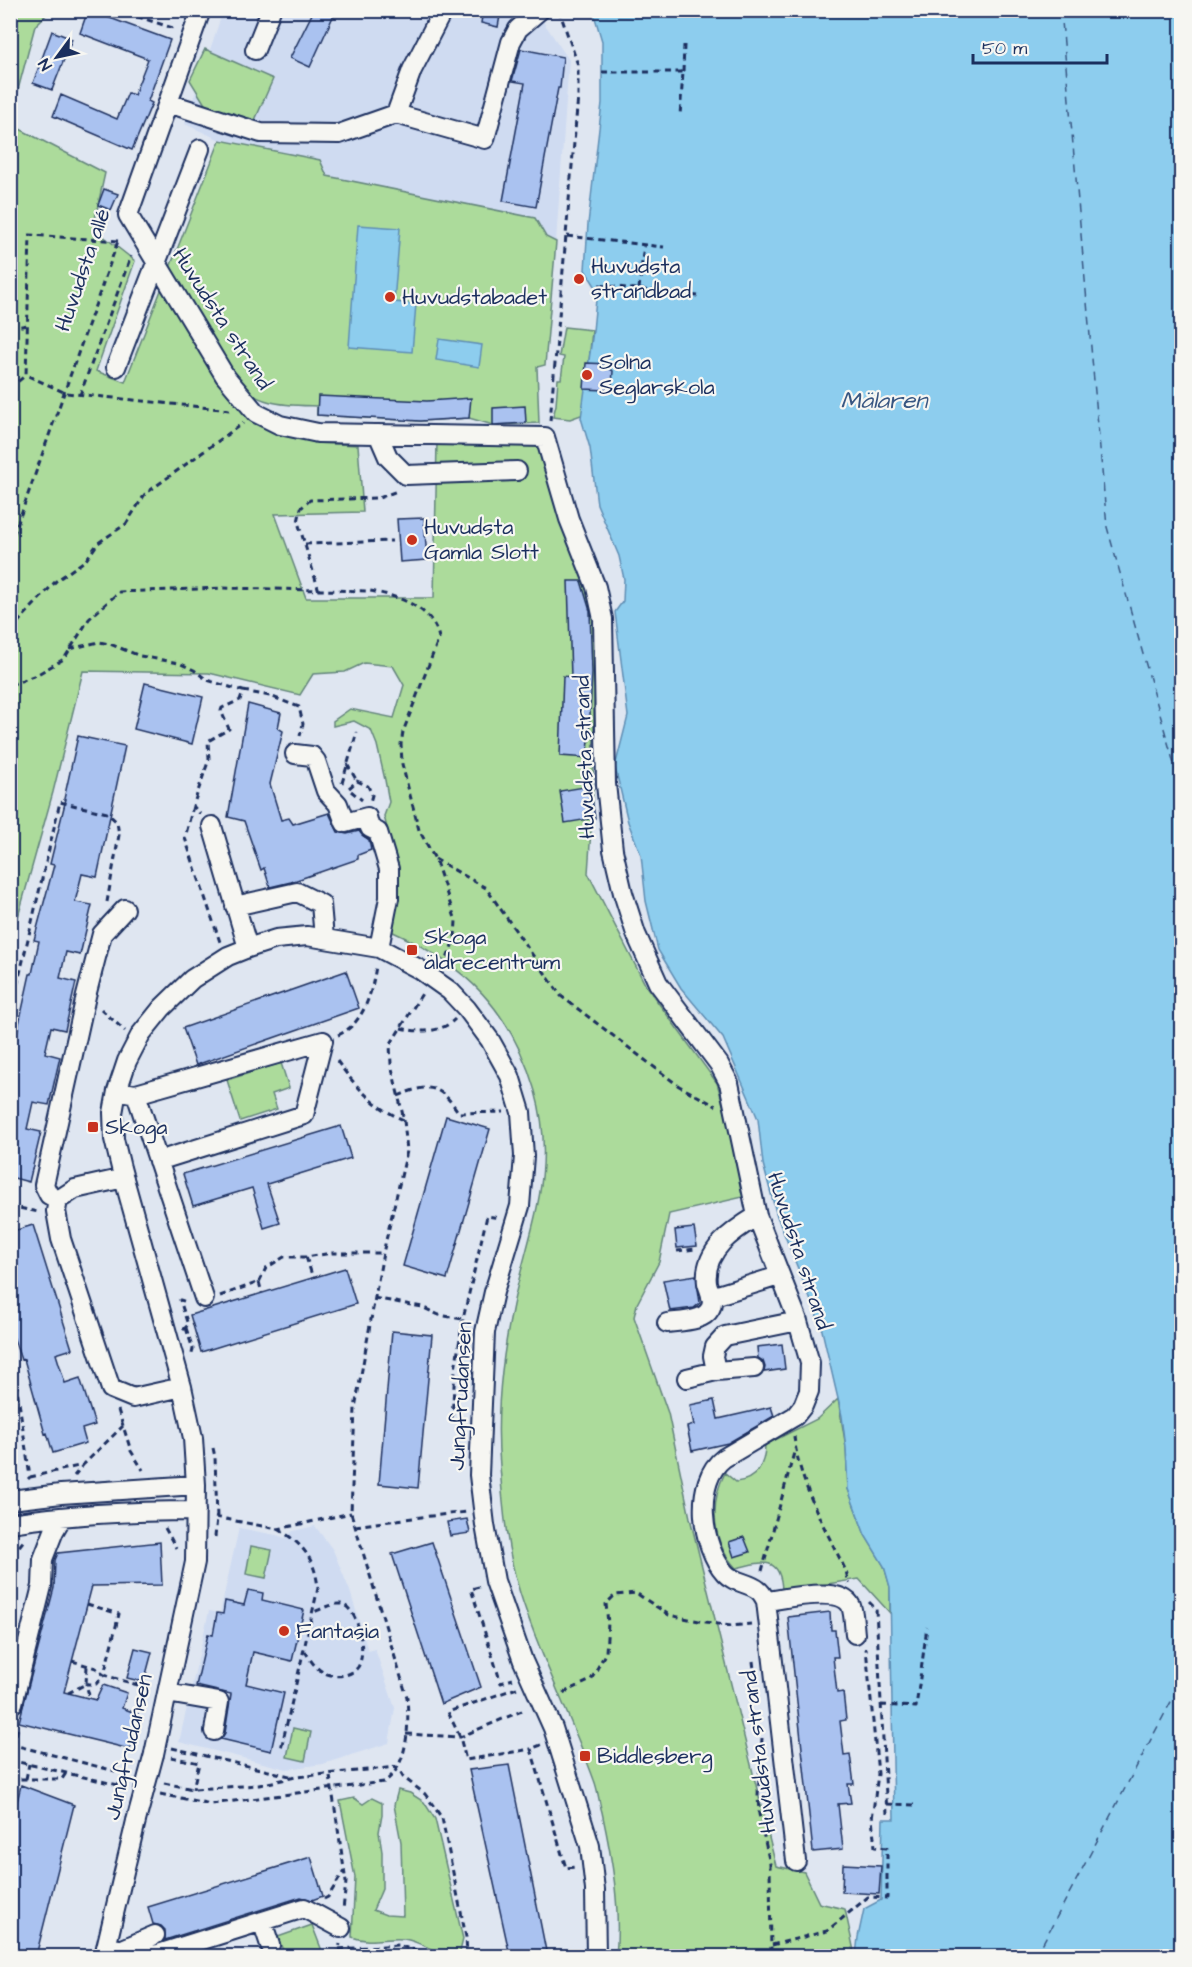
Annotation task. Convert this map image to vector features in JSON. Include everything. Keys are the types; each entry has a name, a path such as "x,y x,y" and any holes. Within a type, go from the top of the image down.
{"street":[{"name":"Huvudsta allé","path":"128,215 201,10"},
{"path":"255,50 272,10"},
{"path":"168,103 261,134 339,134 396,114 485,139 511,42 518,28 540,10"},
{"path":"396,114 412,70 441,14"},
{"path":"116,367 200,150"},
{"name":"Huvudsta strand","path":"128,215 225,376 256,413 280,425 318,433 545,437 569,519 596,587 603,619 606,784 613,850 623,893 636,934 654,974 719,1064 729,1083 758,1216 798,1321 810,1363 809,1391 803,1406 795,1416 716,1464 709,1477 703,1508 709,1542 724,1572 732,1580 762,1595 830,1593 844,1598"},
{"path":"378,434 388,457 406,475 518,471"},
{"path":"296,754 312,756 316,761 326,791 338,804 345,823 367,817 370,828 378,832 389,869 389,898 379,948"},
{"path":"212,826 248,948"},
{"path":"235,906 297,892 321,904 324,938"},
{"path":"125,909 102,934 44,1185 57,1208 61,1239 111,1389 133,1398 182,1388"},
{"name":"Jungfrudansen","path":"110,1951 136,1821 163,1752 160,1691 195,1562 196,1511 194,1438 114,1139 113,1113 117,1090 127,1061 141,1034 162,1008 192,979 228,956 248,948 276,939 307,936 379,948 418,969 442,986 467,1009 490,1040 510,1076 521,1112 524,1156 520,1206 494,1292 485,1332 479,1475 495,1581 523,1661 553,1728 590,1846 595,1890 596,1956"},
{"path":"117,1090 136,1094 323,1041"},
{"path":"158,1161 304,1115 323,1041"},
{"path":"136,1094 204,1298"},
{"path":"57,1208 75,1189 124,1178"},
{"path":"667,1323 702,1316 709,1311 713,1303 707,1281 709,1265 716,1249 734,1230 758,1216"},
{"path":"711,1297 779,1276"},
{"path":"716,1371 713,1356 715,1347 725,1336 798,1321"},
{"path":"687,1378 716,1371 754,1368"},
{"path":"10,1500 61,1494 196,1485"},
{"path":"10,1524 62,1517 196,1511"},
{"path":"13,1702 42,1586 43,1559 62,1517"},
{"name":"Huvudsta strand","path":"762,1595 796,1861"},
{"path":"844,1598 851,1606 860,1640"},
{"path":"160,1691 219,1702 214,1731"},
{"path":"110,1951 154,1955 304,1908 341,1928"},
{"path":"262,1921 270,1945"},
{"path":"110,1951 155,1935"}],"path":[{"path":"117,10 192,34"},
{"path":"545,437 549,427 579,96 578,65 560,10"},
{"path":"680,116 684,45"},
{"path":"602,72 683,72"},
{"name":"Huvudsta allé","path":"10,544 128,215"},
{"path":"80,395 139,233"},
{"path":"10,388 26,375 30,235 118,241"},
{"path":"567,236 664,246"},
{"path":"639,289 644,244"},
{"path":"599,285 698,296"},
{"path":"10,328 28,325"},
{"path":"26,375 66,393 256,413"},
{"path":"10,631 56,581 86,560 98,543 126,524 146,494 256,413"},
{"path":"320,591 298,522 301,508 310,500 379,498 398,490 406,475"},
{"path":"305,544 392,541"},
{"path":"10,685 50,668 64,659 89,619 119,592 223,588 370,591 390,594 421,610 437,627 439,638 409,714 401,744 402,764 419,830 435,859 456,921 455,938 447,959"},
{"path":"70,649 99,642 110,644 140,656 179,663 194,670 207,680 243,691 270,696 299,707 303,724 296,754"},
{"path":"220,944 184,838 209,759 208,741 229,729 221,711 222,708 240,700 243,691"},
{"path":"357,732 341,785 345,790 357,781"},
{"path":"347,764 357,781 364,783 371,791 371,799 367,806"},
{"path":"10,1016 60,802 107,813 117,822 119,835 102,934"},
{"path":"193,806 212,826"},
{"path":"435,859 486,888 561,996 679,1086 736,1116"},
{"path":"379,948 372,993 361,1012 350,1030 323,1041 364,1095 390,1114 404,1120"},
{"path":"423,987 432,993"},
{"path":"157,1793 211,1804 384,1782 393,1776 397,1767 406,1734 407,1697 351,1513 355,1408 383,1252 407,1151 404,1120 391,1064 390,1045 423,992"},
{"path":"86,996 124,1031"},
{"path":"400,1028 429,1031 450,1025 467,1009"},
{"path":"398,1096 413,1089 431,1087 447,1095 459,1113 508,1112"},
{"path":"10,1206 57,1208"},
{"path":"466,1423 452,1418 455,1370 463,1319 487,1216 501,1218 503,1208"},
{"path":"262,1293 259,1282 266,1268 284,1257 383,1252"},
{"path":"306,1257 312,1278"},
{"path":"180,1330 188,1326 180,1300 189,1303 259,1282"},
{"path":"374,1298 422,1307 439,1315 463,1319"},
{"path":"10,1341 30,1476"},
{"path":"26,1481 30,1476 83,1465 123,1426"},
{"path":"762,1595 795,1449 810,1496 846,1571 850,1586 844,1598"},
{"path":"196,1511 221,1519 278,1529 351,1513"},
{"path":"355,1526 404,1518 470,1512"},
{"path":"278,1529 303,1549 316,1570 318,1588 281,1749"},
{"path":"10,1586 13,1554 20,1544"},
{"path":"484,1586 471,1589 484,1634 501,1683 514,1678 519,1688 448,1712 460,1737 466,1760 531,1749 544,1744"},
{"path":"563,1693 591,1680 606,1652 608,1623 606,1604 615,1594 636,1593 669,1615 731,1626 753,1623 753,1630"},
{"path":"867,1601 876,1609 887,1814"},
{"path":"68,1693 86,1684 96,1684 104,1675 119,1614 87,1604"},
{"path":"305,1650 315,1666 332,1675 341,1676 350,1673 358,1667 361,1658 360,1637 351,1610 342,1604 335,1604 314,1612"},
{"path":"881,1705 916,1707 927,1627"},
{"path":"772,1945 827,1930 868,1897 887,1898 887,1848 875,1847 872,1819 878,1774 860,1640"},
{"path":"753,1657 755,1678"},
{"path":"72,1661 96,1668 104,1675 160,1691"},
{"path":"87,1666 86,1684 90,1699"},
{"path":"406,1734 460,1737 525,1708 531,1716"},
{"path":"18,1726 12,1745 138,1777"},
{"path":"763,1732 758,1796 759,1814 770,1864 771,1956"},
{"path":"531,1749 566,1868 579,1867"},
{"path":"163,1752 296,1778"},
{"path":"163,1752 199,1763 193,1790"},
{"path":"10,1760 135,1789"},
{"path":"26,1779 29,1764"},
{"path":"160,1782 193,1790 259,1785 296,1778 397,1767"},
{"path":"397,1767 403,1777 425,1794 442,1818 466,1937 467,1956"},
{"path":"10,1779 62,1779 66,1773"},
{"path":"330,1776 345,1882 337,1956"},
{"path":"886,1804 915,1805"},
{"path":"307,1910 328,1897 344,1871"},
{"path":"339,1949 398,1945 431,1956"}],"shaded area":[{"path":"223,11 536,11 569,60 556,242 546,237 535,218 327,176 319,160 220,140 185,124"},
{"name":"Fantasia","path":"315,1526 333,1550 350,1591 368,1651 375,1649 395,1708 389,1743 323,1764 287,1769 179,1742 209,1611 220,1613 239,1528 285,1538 293,1531"}],"green space":[{"path":"11,10 50,11 35,26 11,116"},
{"path":"205,49 273,79 255,120 206,106 190,80"},
{"path":"10,124 105,173 93,228 135,261 96,371 125,382 220,140 320,160 327,176 535,218 546,237 556,242 545,365 537,367 539,423 493,425 469,418 420,421 317,415 317,406 272,402 243,389 234,380 223,354 220,374 258,421 315,443 358,445 363,512 275,514 306,598 434,598 437,441 542,444 595,616 593,800 588,873 646,986 717,1083 734,1143 743,1197 669,1214 659,1262 637,1304 634,1317 668,1413 690,1518 776,1866 804,1872 819,1903 845,1909 855,1956 616,1956 615,1884 597,1788 520,1593 509,1546 503,1498 498,1425 503,1365 519,1277 539,1200 542,1174 544,1148 535,1091 513,1037 499,1014 482,993 442,959 391,931 396,864 384,816 389,802 377,745 371,730 354,721 333,726 333,721 350,709 394,718 404,685 393,666 364,663 345,672 313,674 300,695 209,673 83,671 53,792 11,942"},
{"name":"Solna Seglarskola","path":"564,327 592,330 584,414 570,419 553,417 558,379 561,379 564,357 559,356"},
{"path":"281,1063 289,1088 272,1094 277,1109 240,1121 227,1080"},
{"path":"838,1399 846,1448 848,1489 865,1535 884,1566 890,1587 890,1613 859,1579 782,1591 781,1580 774,1566 762,1563 736,1568 722,1547 718,1535 715,1510 725,1473 736,1482 754,1475 761,1465 765,1445 817,1419"},
{"path":"251,1546 272,1550 266,1578 246,1574"},
{"path":"293,1728 311,1732 305,1761 287,1757"},
{"path":"398,1790 410,1793 424,1802 435,1819 463,1939 459,1956 444,1954 404,1939 365,1940 352,1937 355,1877 340,1801 354,1798 363,1804 372,1798 382,1803 379,1832 382,1852 382,1889 373,1910 386,1915 403,1916 401,1842 394,1805"},
{"path":"312,1925 324,1956 285,1956 278,1937"}],"water":[{"name":"Mälaren","path":"593,11 1181,11 1181,1956 856,1956 864,1909 881,1900 883,1819 894,1819 890,1587 884,1566 865,1535 848,1489 842,1416 821,1326 777,1216 763,1164 758,1119 723,1038 681,988 658,950 646,901 641,855 628,822 615,767 628,716 615,612 623,601 624,579 619,556 597,504 590,448 581,418 597,289 585,270 602,103 602,41"},
{"path":"358,225 400,228 394,302 416,304 412,352 349,347"},
{"path":"439,339 482,345 479,367 436,360"}],"building":[{"path":"88,10 170,40 148,101 152,103 132,150 53,116 61,95 117,119 128,93 134,95 148,59 80,33"},
{"path":"314,10 336,10 310,67 290,58"},
{"path":"483,10 501,10 498,27 481,23"},
{"path":"52,31 72,39 52,90 33,83"},
{"path":"521,49 563,57 560,88 558,88 536,207 503,201 525,83 512,81"},
{"path":"104,189 118,194 111,210 98,205"},
{"path":"586,363 610,364 610,369 613,371 612,384 606,390 584,389"},
{"path":"318,396 427,401 471,398 469,418 420,421 317,415"},
{"path":"525,406 526,423 493,425 493,408"},
{"name":"Huvudsta Gamla Slott","path":"424,518 427,560 400,562 397,519"},
{"path":"568,581 581,581 590,611 592,673 588,758 560,756 563,676 571,677"},
{"path":"145,683 203,697 192,744 134,729"},
{"path":"248,704 281,713 278,728 283,731 270,784 281,820 289,818 293,824 329,813 338,832 347,834 359,831 369,840 371,850 358,855 358,859 270,887 264,868 261,870 244,821 228,817"},
{"path":"78,736 125,746 97,877 82,874 75,902 92,905 80,955 66,952 60,978 76,982 65,1030 51,1027 45,1053 60,1057 49,1105 33,1102 27,1129 41,1132 29,1182 10,1177 10,1051 13,1051 30,974 32,974 39,941 34,940 54,865 50,864"},
{"path":"590,786 595,818 565,823 560,791"},
{"path":"346,971 359,1008 196,1065 183,1028"},
{"path":"446,1116 490,1129 447,1279 403,1266"},
{"path":"341,1126 351,1158 267,1184 280,1223 264,1228 252,1188 193,1206 183,1174"},
{"path":"33,1225 72,1349 56,1354 65,1383 80,1378 95,1425 82,1429 86,1443 53,1453 47,1433 45,1434 24,1359 21,1360 10,1327 10,1232"},
{"path":"694,1228 697,1246 677,1248 675,1230"},
{"path":"345,1268 356,1304 201,1352 190,1315"},
{"path":"696,1275 700,1303 694,1308 670,1311 663,1280"},
{"path":"392,1331 432,1335 418,1488 379,1484"},
{"path":"782,1344 785,1369 764,1372 765,1367 763,1361 758,1358 757,1347"},
{"path":"714,1400 718,1419 771,1407 774,1416 728,1443 692,1451 687,1427 694,1425 690,1405"},
{"path":"467,1519 470,1533 450,1536 447,1522"},
{"path":"744,1537 750,1552 734,1557 729,1542"},
{"path":"160,1542 162,1585 92,1586 64,1692 96,1700 103,1685 127,1693 122,1708 138,1714 130,1749 19,1722 54,1588 55,1560 58,1553"},
{"path":"432,1542 481,1687 441,1704 392,1554"},
{"path":"248,1590 263,1593 262,1600 304,1610 292,1661 253,1652 246,1684 284,1693 271,1751 221,1739 225,1733 231,1694 196,1686 208,1634 213,1635 217,1613 223,1614 225,1601 244,1605"},
{"path":"830,1612 831,1630 835,1630 838,1657 833,1657 837,1693 843,1692 846,1720 840,1721 844,1755 850,1754 854,1784 848,1784 851,1803 838,1804 843,1849 813,1852 788,1617"},
{"path":"135,1648 152,1652 144,1682 127,1678"},
{"path":"509,1765 547,1956 510,1956 469,1770"},
{"path":"21,1785 74,1805 36,1956 10,1956 10,1831"},
{"path":"311,1857 323,1896 312,1900 301,1897 165,1940 165,1930 153,1924 148,1907"},
{"path":"843,1864 881,1866 879,1894 842,1892"}],"ferry route":[{"path":"1061,10 1107,527 1182,792"},
{"path":"1036,1956 1182,1681"}],"place":[{"name":"Huvudsta strandbad","path":"579,279"},
{"name":"Huvudstabadet","path":"390,297"},
{"name":"Solna Seglarskola","path":"587,375"},
{"name":"Huvudsta Gamla Slott","path":"412,540"},
{"name":"Skoga äldrecentrum","path":"412,950"},
{"name":"Skoga","path":"93,1127"},
{"name":"Fantasia","path":"284,1631"},
{"name":"Biddlesberg","path":"585,1756"}]}
